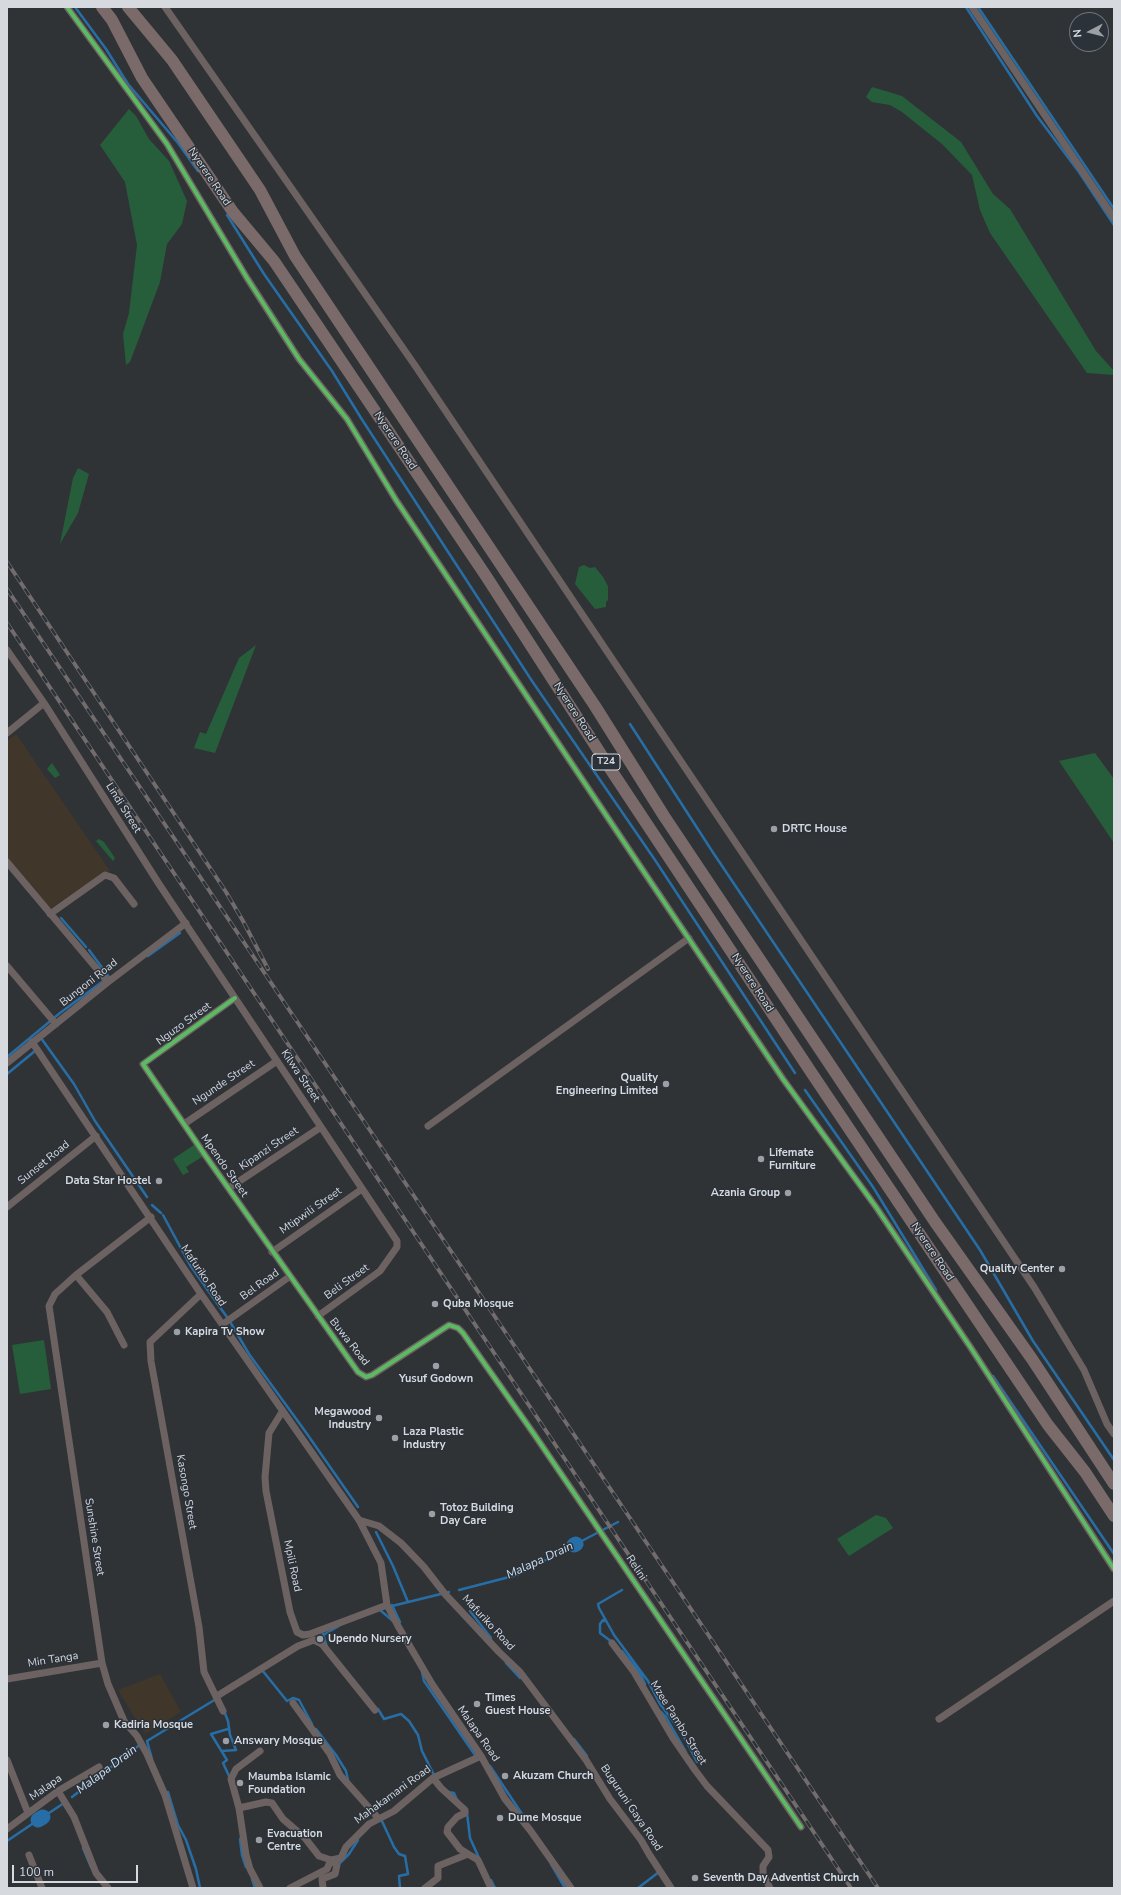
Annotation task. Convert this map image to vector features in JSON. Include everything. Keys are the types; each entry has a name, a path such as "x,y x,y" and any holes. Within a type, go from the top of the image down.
{"highway":[{"name":"Nyerere Road","path":"102,7 112,20 142,78 233,212 274,261 486,576 817,1081 1048,1425 1085,1472 1114,1516"},
{"name":"Nyerere Road","path":"130,9 172,60 260,190 295,256 595,706 664,816 935,1222 1032,1359 1114,1484"}],"street":[{"path":"66,7 167,144 247,278 295,352 347,419 396,500 782,1079 876,1207 971,1348 1114,1569"},
{"path":"165,7 414,364 1034,1286 1084,1370 1107,1424 1114,1434"},
{"path":"972,7 1114,218"},
{"name":"Lindi Street","path":"7,650 44,703 159,884 186,923"},
{"path":"7,733 44,703"},
{"path":"7,862 108,982"},
{"path":"50,914 105,875 114,878 134,904"},
{"name":"Bungoni Road","path":"7,1063 108,982 186,923"},
{"name":"Kilwa Street","path":"186,923 397,1241"},
{"path":"428,1126 689,938"},
{"path":"7,966 56,1024"},
{"name":"Nguzo Street","path":"143,1064 235,998"},
{"name":"Mafuriko Road","path":"32,1042 151,1217 201,1294 282,1412 359,1520 381,1563 387,1606"},
{"name":"Ngunde Street","path":"184,1124 277,1061"},
{"name":"Mpendo Street","path":"143,1064 289,1277"},
{"name":"Kipanzi Street","path":"228,1188 321,1127"},
{"name":"Sunset Road","path":"7,1207 96,1136"},
{"name":"Mtipwili Street","path":"272,1252 362,1189"},
{"name":"Sunshine Street","path":"151,1217 76,1275 55,1294 49,1306 102,1663 108,1684 124,1721 137,1736 148,1754 165,1795 193,1888"},
{"name":"Beli Street","path":"318,1316 380,1271 397,1247 397,1241"},
{"path":"76,1275 107,1312 124,1345"},
{"name":"Buwa Road","path":"289,1277 358,1372 366,1377 449,1325"},
{"name":"Bel Road","path":"223,1324 289,1277"},
{"name":"Kasongo Street","path":"201,1294 150,1342 151,1361 199,1627 204,1672 223,1711"},
{"name":"Relini","path":"449,1325 458,1328 463,1333 534,1434 801,1827"},
{"name":"Mpili Road","path":"282,1412 269,1433 265,1478 266,1491 290,1612 297,1632 304,1635 310,1634 387,1606"},
{"name":"Mafuriko Road","path":"359,1520 379,1526 391,1534 424,1567 445,1594 499,1652 520,1672 586,1760"},
{"path":"939,1719 1114,1601"},
{"name":"Malapa Road","path":"387,1606 440,1697 481,1756 505,1799 530,1830 570,1888"},
{"path":"216,1696 298,1646 314,1640 322,1644 375,1710"},
{"name":"Mzee Pambo Street","path":"612,1643 634,1672 672,1738 707,1786 768,1850 769,1857 763,1866 764,1874 770,1888"},
{"name":"Min Tanga","path":"7,1679 102,1663"},
{"path":"293,1703 330,1754 340,1775 379,1819"},
{"path":"260,1751 236,1769 232,1776 239,1808 246,1855 250,1869 260,1888"},
{"name":"Mahakamani Road","path":"290,1888 326,1869 331,1860 341,1858 346,1847 369,1824 394,1811 433,1778 481,1756"},
{"path":"7,1760 28,1813"},
{"name":"Buguruni Gaya Road","path":"586,1760 610,1799 641,1840 671,1888"},
{"name":"Malapa","path":"7,1829 58,1791 99,1767"},
{"path":"433,1778 441,1788 464,1810 465,1813 457,1817 448,1827 447,1832 460,1849 478,1860 491,1888"},
{"path":"58,1791 74,1817 96,1873 108,1888"},
{"path":"239,1808 266,1802 272,1803 292,1829 305,1838 319,1856 331,1860 337,1865 335,1874 322,1879 323,1888"},
{"path":"425,1888 438,1878 438,1866 468,1854"},
{"path":"29,1855 42,1888"}],"shaded area":[{"path":"16,734 110,871 49,909 7,857 7,741"},
{"path":"160,1674 181,1712 145,1734 118,1690"}],"green space":[{"path":"872,87 902,96 961,142 993,194 1010,209 1096,351 1114,371 1114,375 1087,373 990,233 980,210 972,175 942,144 902,112 890,105 872,102 866,97"},
{"path":"129,109 136,116 149,139 169,161 187,201 182,224 167,244 160,282 130,362 126,365 123,334 129,313 137,245 125,182 100,145"},
{"path":"78,468 89,474 78,513 60,544 73,478"},
{"path":"584,565 590,568 595,567 608,586 608,600 606,602 606,607 595,609 575,584 579,567"},
{"path":"256,645 215,753 194,748 200,732 206,734 239,658"},
{"path":"1095,753 1114,779 1114,843 1059,761"},
{"path":"52,763 60,775 55,778 47,769"},
{"path":"99,839 104,842 115,858 113,861 96,841"},
{"path":"197,1143 205,1155 186,1167 189,1172 183,1175 173,1159"},
{"path":"44,1340 51,1389 20,1394 12,1345"},
{"path":"876,1515 886,1518 893,1528 849,1556 837,1539"}],"waterway":[{"path":"75,7 106,49 128,84 178,143 198,171"},
{"path":"966,7 1037,116 1079,172 1114,225"},
{"path":"978,7 1114,209"},
{"path":"227,215 264,274 332,371 532,681 655,860 795,1073"},
{"path":"630,724 712,851 980,1250 1033,1341 1114,1460"},
{"path":"61,918 86,947"},
{"path":"148,956 180,933"},
{"path":"89,950 109,977"},
{"path":"7,1057 60,1013 106,979"},
{"path":"41,1038 74,1084 95,1121 147,1197"},
{"path":"7,1074 35,1051"},
{"path":"805,1090 873,1187 936,1290"},
{"path":"152,1205 161,1213"},
{"path":"163,1215 190,1265 229,1320 249,1354 358,1507"},
{"path":"993,1376 1114,1554"},
{"name":"Malapa Drain","path":"576,1544 618,1522"},
{"path":"376,1532 393,1566 408,1602"},
{"name":"Malapa Drain","path":"459,1590 517,1575 574,1545"},
{"path":"622,1590 598,1604 599,1608 614,1635 648,1681 660,1704 682,1733 697,1762"},
{"name":"Malapa Drain","path":"392,1606 449,1592"},
{"path":"392,1605 400,1622"},
{"path":"380,1610 393,1621"},
{"path":"470,1611 491,1638"},
{"path":"604,1621 603,1620 600,1624 600,1633 612,1642"},
{"name":"Malapa Drain","path":"316,1639 339,1626"},
{"path":"323,1634 327,1647"},
{"path":"622,1651 641,1675 645,1684"},
{"path":"506,1663 520,1678"},
{"path":"262,1670 287,1701 293,1698 299,1700 312,1724"},
{"path":"422,1672 424,1681 475,1755"},
{"name":"Malapa Drain","path":"147,1741 216,1699"},
{"path":"378,1709 384,1719 401,1714 409,1721 418,1735 422,1751 434,1775"},
{"path":"222,1751 236,1750 230,1735 228,1721 224,1711"},
{"path":"660,1711 666,1717 686,1752"},
{"path":"228,1729 211,1734 227,1760 223,1763 230,1778"},
{"path":"316,1729 336,1755 346,1771 348,1780"},
{"path":"574,1739 587,1756"},
{"path":"147,1741 152,1759"},
{"name":"Malapa Drain","path":"72,1797 141,1744"},
{"path":"490,1766 524,1817"},
{"path":"168,1792 178,1825 186,1840 196,1869 200,1888"},
{"path":"448,1792 454,1793 457,1800"},
{"name":"Malapa Drain","path":"43,1817 64,1803"},
{"path":"467,1813 470,1838 479,1858"},
{"name":"Malapa Drain","path":"38,1820 43,1817"},
{"path":"381,1819 394,1847 399,1854 405,1856 408,1874 399,1876 400,1888"},
{"name":"Malapa Drain","path":"7,1841 38,1820"},
{"path":"240,1839 242,1855 246,1867"},
{"path":"338,1865 349,1854 358,1840"},
{"path":"83,1848 91,1867"},
{"path":"551,1864 565,1888"},
{"path":"638,1888 659,1872"},
{"path":"252,1879 255,1888"},
{"path":"491,1880 495,1888"}],"railway":[{"path":"7,562 226,892 268,969"},
{"path":"7,589 878,1888"},
{"path":"7,623 851,1888"}],"cycle path":[{"path":"67,7 167,144 247,278 299,359 347,419 396,500 640,866 783,1079 876,1207 971,1348 1114,1569"},
{"path":"235,998 143,1064 205,1155 358,1372 366,1377 372,1375 449,1325 458,1328 463,1333 534,1434 801,1827"}],"place":[{"name":"DRTC House","path":"774,829"},
{"name":"Quality Engineering Limited","path":"666,1084"},
{"name":"Lifemate Furniture","path":"761,1159"},
{"name":"Data Star Hostel","path":"159,1181"},
{"name":"Azania Group","path":"788,1193"},
{"name":"Quality Center","path":"1062,1269"},
{"name":"Quba Mosque","path":"435,1304"},
{"name":"Kapira Tv Show","path":"177,1332"},
{"name":"Yusuf Godown","path":"436,1366"},
{"name":"Megawood Industry","path":"379,1418"},
{"name":"Laza Plastic Industry","path":"395,1438"},
{"name":"Totoz Building Day Care","path":"432,1514"},
{"name":"Upendo Nursery","path":"320,1639"},
{"name":"Times Guest House","path":"477,1704"},
{"name":"Kadiria Mosque","path":"106,1725"},
{"name":"Answary Mosque","path":"226,1741"},
{"name":"Akuzam Church","path":"505,1776"},
{"name":"Maumba Islamic Foundation","path":"240,1783"},
{"name":"Dume Mosque","path":"500,1818"},
{"name":"Evacuation Centre","path":"259,1840"},
{"name":"Seventh Day Adventist Church","path":"695,1878"}]}
